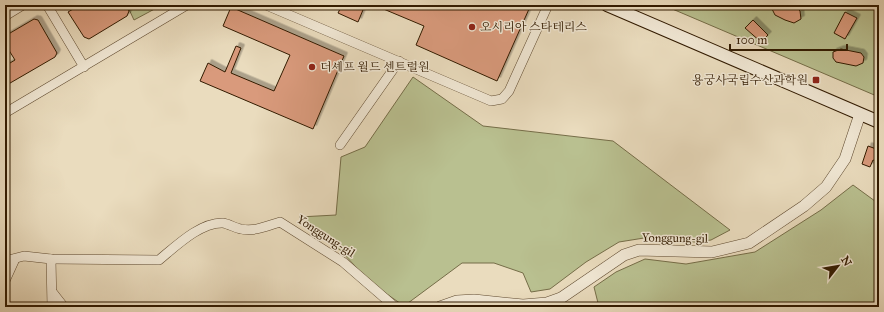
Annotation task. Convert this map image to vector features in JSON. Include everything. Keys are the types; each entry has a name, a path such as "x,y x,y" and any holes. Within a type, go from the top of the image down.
{"main road":[{"path":"607,5 879,122"}],"street":[{"path":"5,16 23,5"},
{"path":"47,5 84,67"},
{"path":"5,113 187,5"},
{"path":"266,5 491,101 502,99 509,91 548,5"},
{"path":"340,145 399,62"},
{"name":"Yonggung-gil","path":"440,307 457,301 474,300 523,305 547,304 561,298 624,255 639,250 712,252 750,243 804,206 826,187 845,159 860,114"},
{"name":"Yonggung-gil","path":"51,258 160,260 190,235 210,226 223,223 241,230 255,230 280,222 343,262 395,307"},
{"path":"5,261 24,256 51,258 53,293 52,307"},
{"path":"5,281 15,259"},
{"path":"53,293 64,307"}],"green space":[{"path":"127,5 162,5 134,20"},
{"path":"663,5 879,5 879,97"},
{"path":"413,77 483,126 613,141 730,230 711,240 695,242 644,238 619,242 586,262 550,289 531,292 523,273 494,263 462,263 404,306 371,283 340,250 299,217 336,215 341,157 365,147"},
{"path":"853,185 879,204 879,307 599,307 594,287 616,272 645,259 686,264 755,252 821,210"}],"building":[{"path":"80,5 126,5 129,11 127,16 89,39 84,37 68,12"},
{"path":"342,5 365,5 358,22 338,13"},
{"name":"오시리아 스타테리스","path":"374,5 527,5 529,9 497,81 416,45 424,26"},
{"path":"770,5 794,5 800,11 801,19 794,23 785,20 775,15"},
{"name":"더셰프 월드 센트럴원","path":"231,7 344,56 313,129 200,81 208,63 225,72 236,46 241,48 231,73 274,91 290,55 223,26"},
{"path":"845,12 857,18 845,39 834,33"},
{"path":"34,19 38,20 57,53 55,57 5,86 5,66 15,60 5,44 5,36"},
{"path":"753,20 768,35 761,42 745,28"},
{"path":"841,49 861,53 864,57 863,63 856,66 836,62 833,58 833,52"},
{"path":"868,146 879,150 879,162 873,160 870,167 862,164"}],"place":[{"name":"오시리아 스타테리스","path":"472,27"},
{"name":"더셰프 월드 센트럴원","path":"312,67"},
{"name":"용궁사국립수산과학원","path":"816,80"}]}
